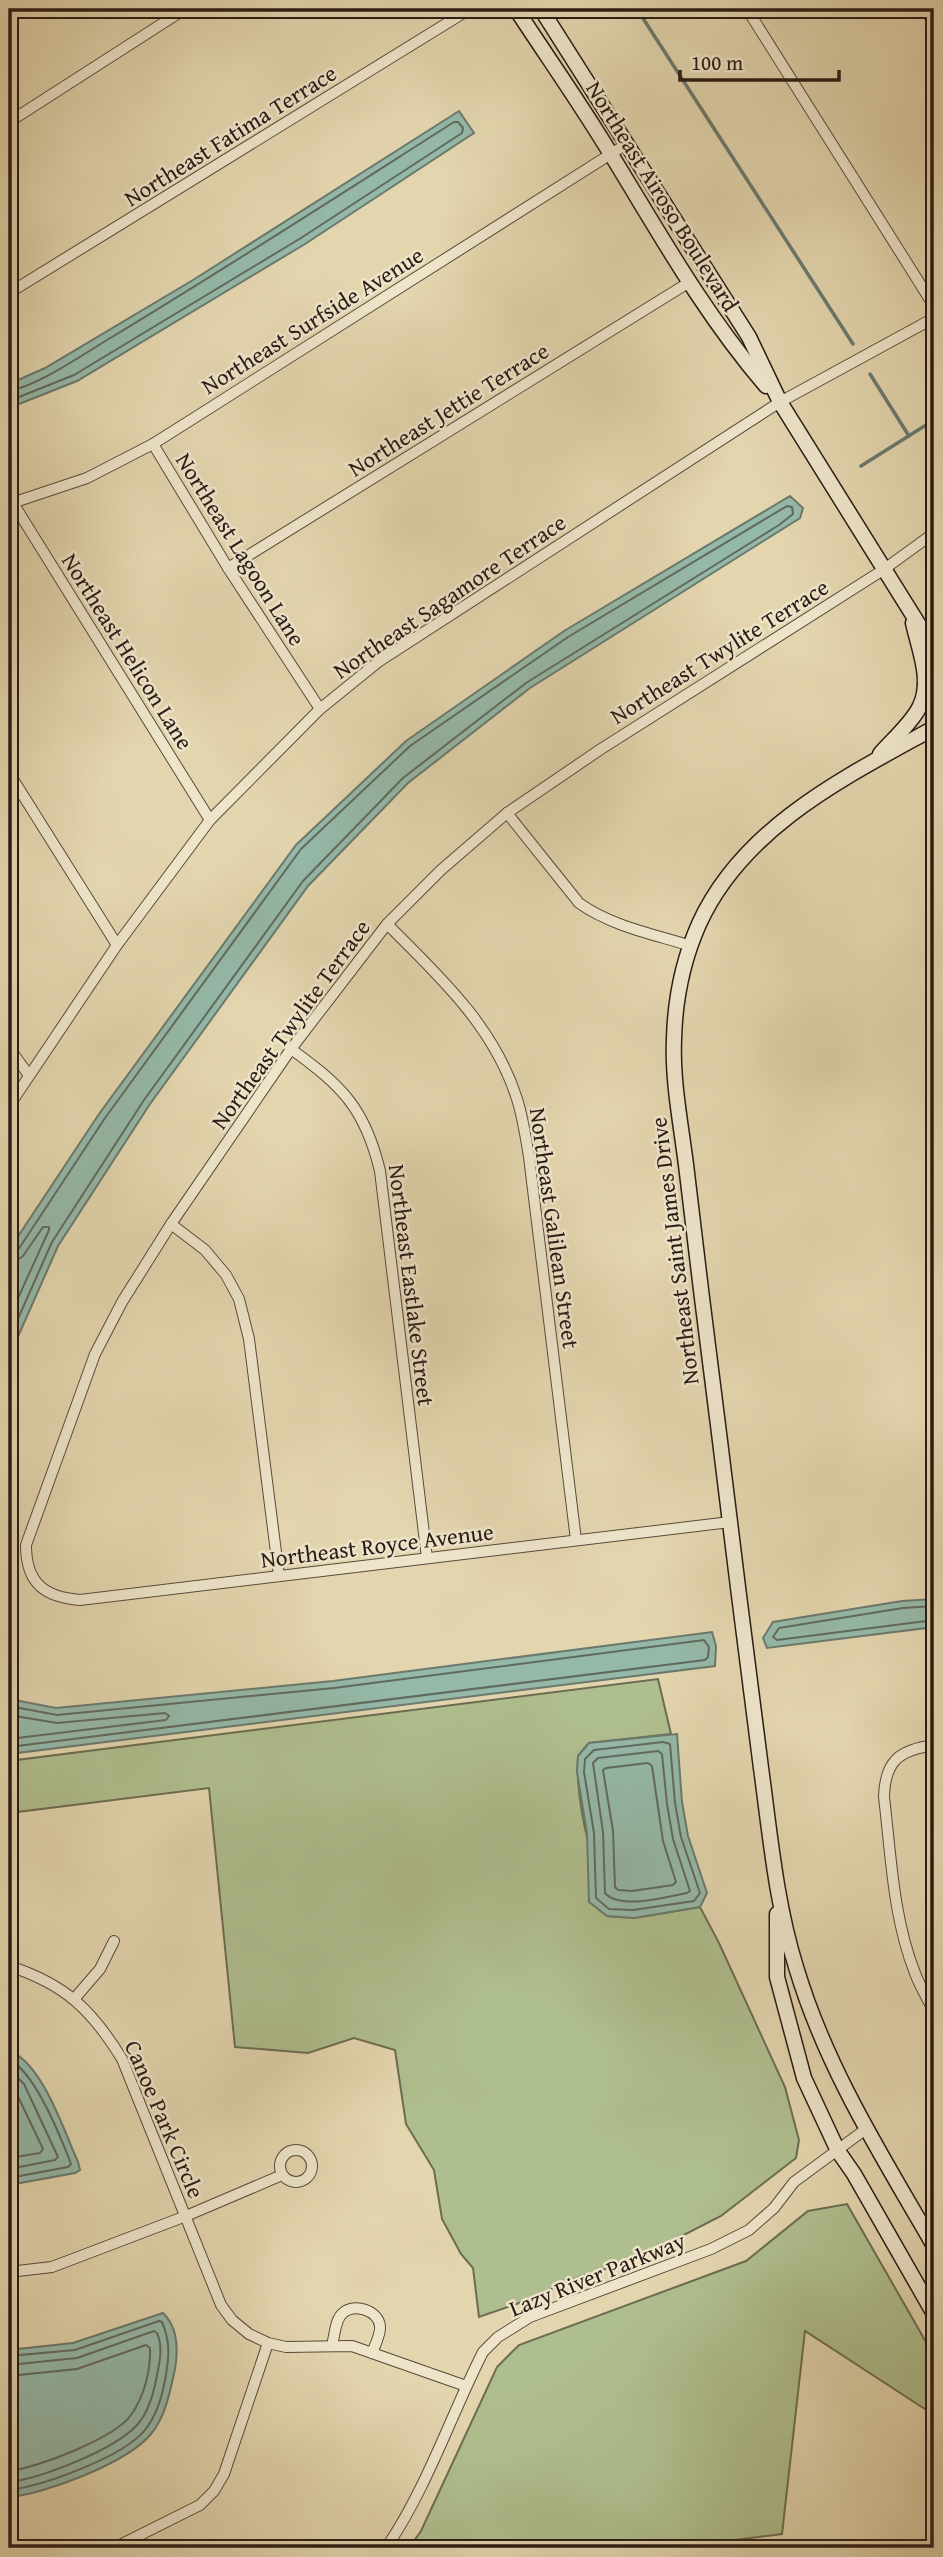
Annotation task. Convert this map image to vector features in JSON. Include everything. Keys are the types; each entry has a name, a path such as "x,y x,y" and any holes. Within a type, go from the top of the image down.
{"main road":[{"name":"Northeast Airoso Boulevard","path":"516,9 611,154 688,283 732,347 780,402"},
{"name":"Northeast Airoso Boulevard","path":"541,9 749,338 780,402 934,649"},
{"path":"874,761 918,708 925,689 924,668 910,611"},
{"name":"Northeast Saint James Drive","path":"934,728 874,761 791,813 760,840 720,886 699,923 675,1008 675,1067 777,1885 795,1965 830,2060 866,2129 934,2246"},
{"name":"Northeast Saint James Drive","path":"777,1885 777,1977 804,2078 838,2151 929,2290 934,2314"}],"street":[{"path":"9,122 173,12 185,9"},
{"name":"Northeast Fatima Terrace","path":"9,293 470,9"},
{"path":"747,9 934,306"},
{"path":"925,9 934,24"},
{"name":"Northeast Surfside Avenue","path":"11,503 87,478 153,444 625,145"},
{"name":"Northeast Jettie Terrace","path":"228,568 688,283"},
{"name":"Northeast Sagamore Terrace","path":"9,1106 117,945 210,820 320,709 379,662 780,402 934,318"},
{"name":"Northeast Lagoon Lane","path":"153,444 228,568 320,709"},
{"name":"Northeast Helicon Lane","path":"11,503 210,820"},
{"name":"Northeast Twylite Terrace","path":"34,1581 27,1564 26,1545 96,1354 122,1303 171,1224 291,1049 387,923 507,813 601,749 883,570 934,533"},
{"path":"9,773 117,945"},
{"path":"507,813 562,884 585,908 616,923 691,946"},
{"name":"Northeast Galilean Street","path":"387,923 454,991 479,1021 496,1051 517,1099 529,1157 576,1540"},
{"path":"9,1048 28,1074"},
{"name":"Northeast Eastlake Street","path":"291,1049 330,1076 352,1101 374,1148 380,1171 427,1558"},
{"path":"171,1224 205,1250 226,1275 239,1299 249,1339 279,1576"},
{"name":"Northeast Royce Avenue","path":"34,1581 44,1591 60,1598 80,1600 730,1522"},
{"path":"934,1745 914,1748 898,1757 889,1768 885,1779 884,1797 906,1947 915,1975 934,2012"},
{"path":"75,1998 100,1969 114,1941"},
{"name":"Canoe Park Circle","path":"9,1966 31,1973 75,1998 103,2028 122,2059 221,2305 232,2320 249,2334 268,2343"},
{"name":"Lazy River Parkway","path":"386,2548 401,2527 483,2352 498,2337 530,2317 712,2249 749,2230 774,2208 794,2182 866,2129"},
{"path":"9,2272 52,2267 186,2216 282,2175"},
{"path":"332,2345 338,2320 343,2313 351,2309 365,2310 374,2314 379,2323 372,2353"},
{"path":"114,2548 200,2505 214,2491 224,2474 268,2343 286,2347 352,2346 466,2386"}],"shaded area":[{"path":"658,1679 671,1734 589,1743 578,1756 583,1816 607,1916 634,1918 700,1907 785,2087 799,2140 796,2158 721,2216 639,2258 574,2279 479,2317 473,2268 461,2254 442,2219 434,2170 406,2124 395,2050 354,2038 308,2053 235,2047 209,1788 9,1813 9,1761"},
{"path":"847,2204 934,2356 934,2415 805,2331 782,2534 736,2540 736,2548 409,2548 421,2531 497,2367 519,2345 746,2261 808,2211"}],"water":[{"path":"459,111 474,133 305,244 77,381 9,408 9,384 45,368 193,280"},
{"path":"790,496 803,508 800,518 530,688 408,783 308,886 150,1104 58,1246 9,1357 9,1250 99,1114 296,845 406,741 564,631"},
{"path":"934,1599 934,1627 767,1648 763,1638 773,1622 902,1601"},
{"path":"712,1632 716,1646 715,1666 9,1754 9,1699 56,1708 333,1681"},
{"path":"677,1734 682,1802 688,1836 707,1893 700,1907 634,1918 607,1916 589,1902 587,1833 577,1772 578,1756 589,1743"},
{"path":"9,2051 32,2069 51,2099 78,2162 80,2170 75,2173 9,2185"},
{"path":"163,2313 174,2332 176,2362 164,2411 151,2434 124,2456 105,2466 43,2490 9,2497 9,2350 73,2343"}],"waterway":[{"path":"637,9 853,344"},
{"path":"870,374 909,436"},
{"path":"861,466 934,420"}]}
